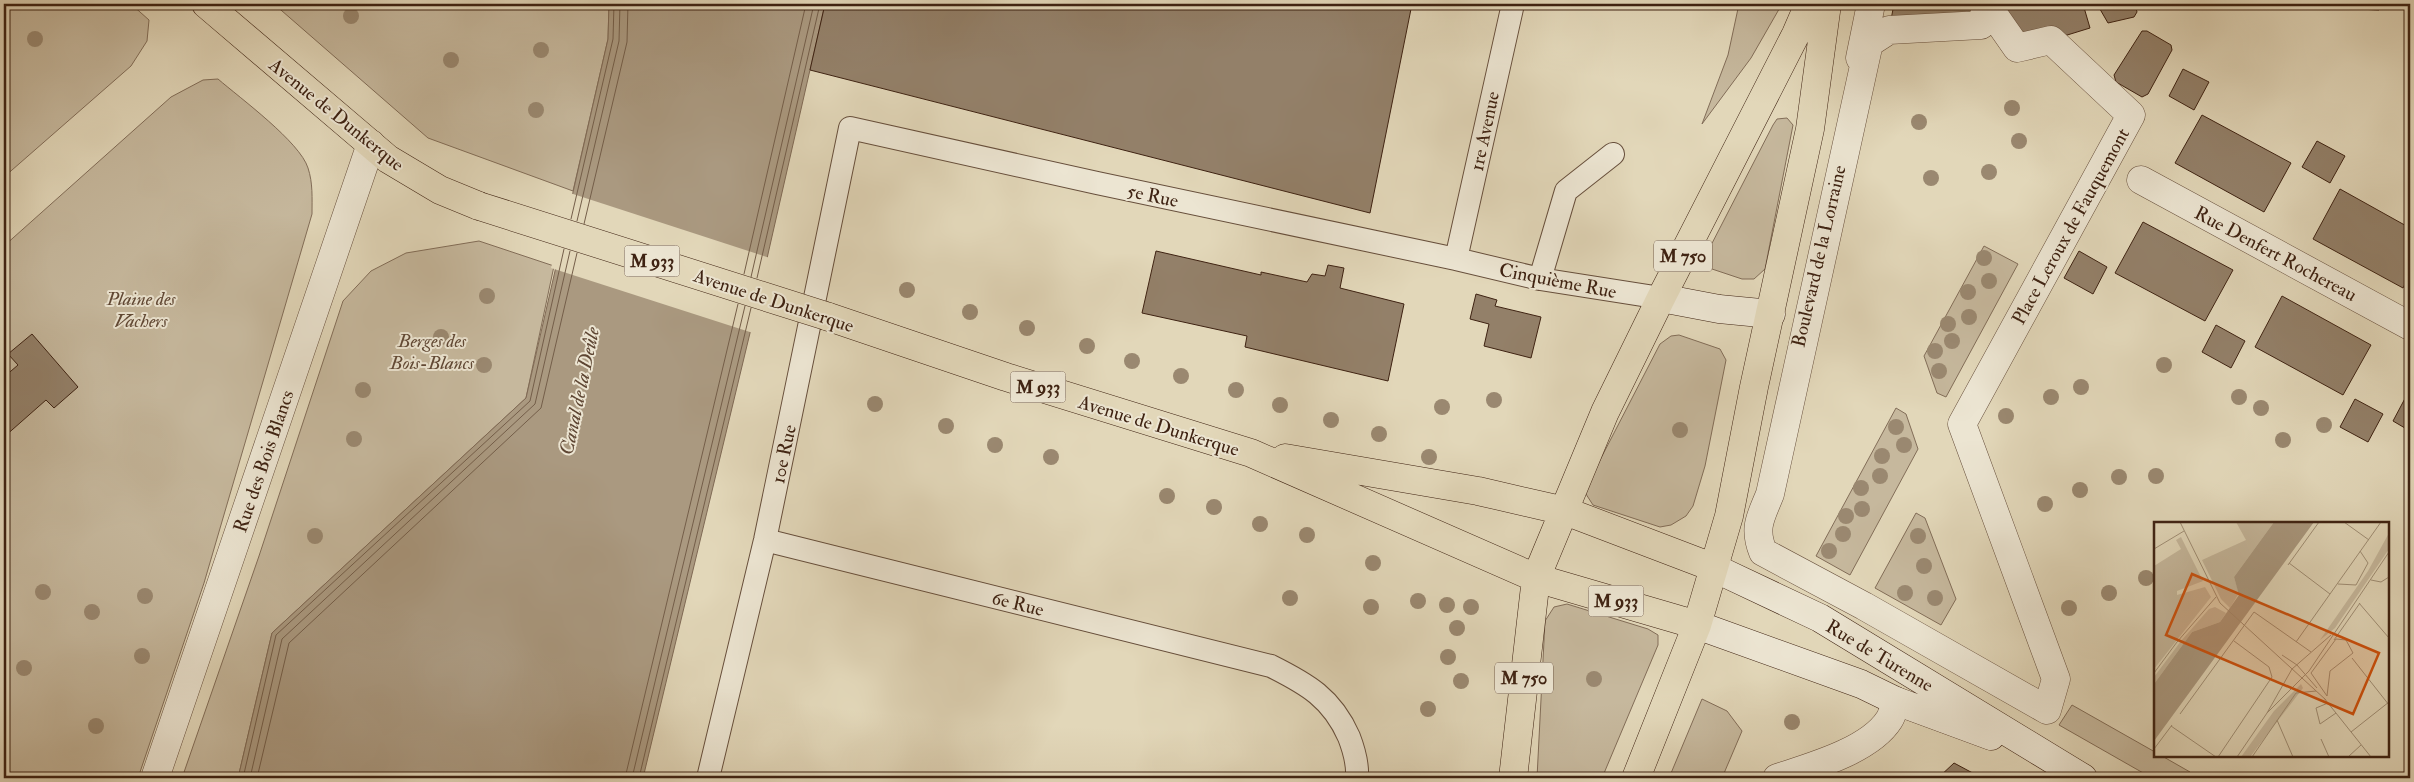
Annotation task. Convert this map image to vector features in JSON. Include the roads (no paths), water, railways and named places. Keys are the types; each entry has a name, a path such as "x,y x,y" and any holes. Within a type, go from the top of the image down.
{"main road":[{"name":"Avenue de Dunkerque","path":"206,4 388,159 440,190 479,206 826,316 1006,377 1251,453 1536,578 1697,625"},
{"name":"M 750","path":"1513,778 1536,578 1606,412 1661,298 1796,34 1809,4"},
{"name":"Boulevard de la Lorraine","path":"1636,778 1697,625 1712,567 1729,516 1754,387 1810,129 1827,4"},
{"name":"Avenue de Dunkerque","path":"1251,453 1385,473 1478,491 1564,511"},
{"name":"M 933","path":"1564,511 1712,567"}],"street":[{"name":"Boulevard de la Lorraine","path":"1761,506 1833,190 1871,4"},
{"name":"Place Leroux de Fauquemont","path":"1987,4 2017,48 2051,40 2131,115 1962,424 2056,679 2047,710 1864,606 1763,552 1757,537 1758,524 1770,494 1869,43 1889,30 1980,25 1987,4"},
{"name":"Rue des Bois Blancs","path":"155,778 371,144"},
{"name":"Rue Denfert Rochereau","path":"2141,180 2410,326"},
{"name":"Boulevard de la Lorraine","path":"1661,298 1719,309 1771,314"},
{"name":"Rue de Turenne","path":"1712,567 1820,618 2042,755 2083,778"},
{"name":"Rue de Turenne","path":"1697,625 1861,684 1896,701 2042,755"},
{"path":"1776,778 1819,764 1870,738 1889,720 1896,701"}],"lane":[{"name":"1re Avenue","path":"1456,259 1512,4"},
{"name":"5e Rue","path":"850,128 1097,183 1456,259"},
{"name":"10e Rue","path":"708,778 765,540 850,128"},
{"path":"1540,279 1566,191 1614,154"},
{"name":"Cinquième Rue","path":"1456,259 1540,279 1661,298"},
{"name":"6e Rue","path":"765,540 1271,666 1314,690 1331,706 1343,724 1354,749 1357,778"}],"water":[{"name":"Canal de la Deûle","path":"609,4 825,4 750,333 643,778 238,778 272,633 526,398 608,39"}],"park label":[{"name":"Plaine des Vachers","path":"141,309"},
{"name":"Berges des Bois-Blancs","path":"432,351"}]}
